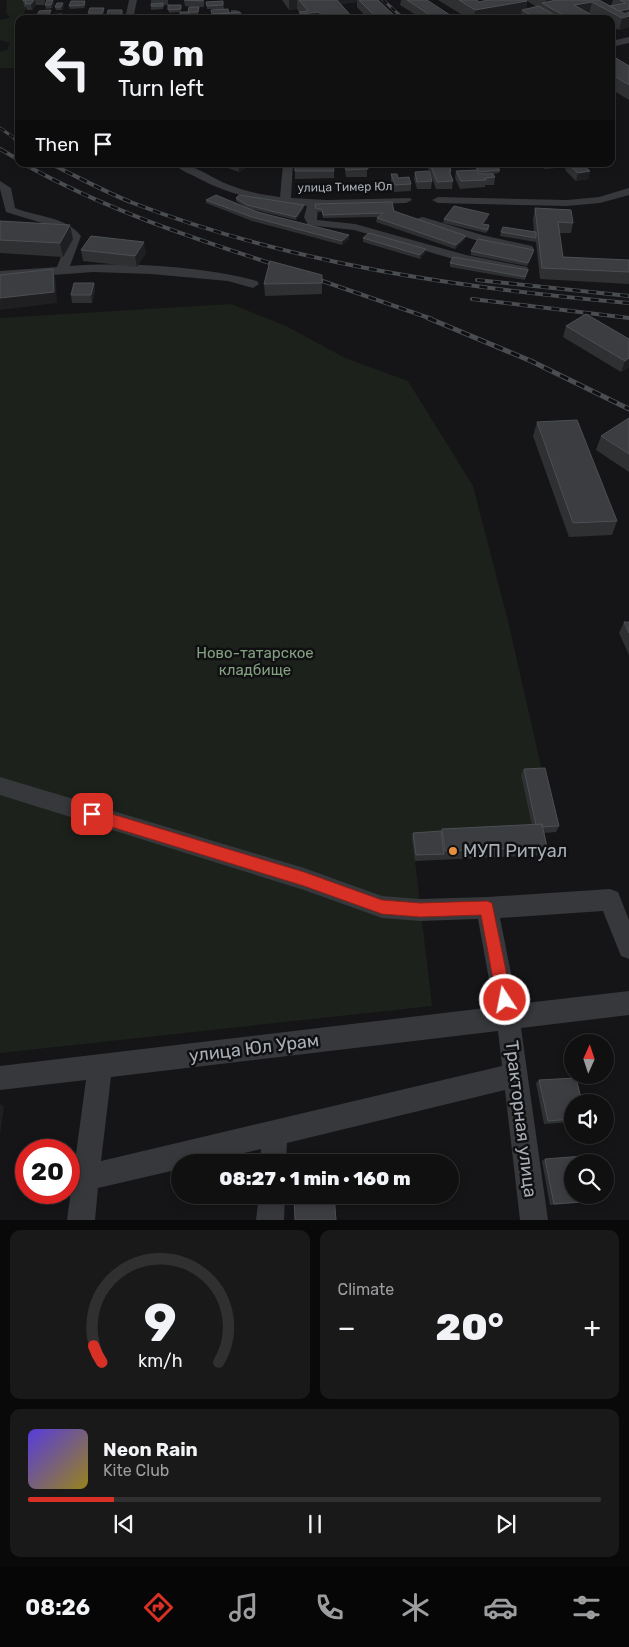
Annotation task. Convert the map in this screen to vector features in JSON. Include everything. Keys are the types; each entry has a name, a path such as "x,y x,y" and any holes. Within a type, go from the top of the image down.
{"street":[{"path":"130,15 133,0"},
{"path":"234,12 238,15"},
{"path":"615,43 629,40"},
{"name":"улица Тимер Юл","path":"185,167 216,184 249,195 314,203 406,200"},
{"path":"285,167 285,200"},
{"path":"0,184 6,188 10,210 22,216 65,227 73,231 75,236 62,270"},
{"path":"438,200 567,203 600,200 629,191"},
{"path":"314,203 310,217 312,223 356,227 456,256 523,270"},
{"path":"424,220 479,238 528,249"},
{"path":"456,256 479,238"},
{"path":"0,276 93,268 151,270 230,277 253,284"},
{"path":"0,786 304,879 382,907 420,910 487,908 610,900 629,948"},
{"name":"Тракторная улица","path":"487,908 508,1018 534,1220"},
{"name":"улица Юл Урам","path":"0,1078 629,1003"},
{"path":"81,1220 100,1066"},
{"path":"86,1178 516,1075"},
{"path":"274,1154 275,1133"},
{"path":"270,1220 271,1204"}],"green space":[{"path":"7,0 31,0 23,15 15,15 15,28 13,32 15,32 15,68 0,68 0,52 7,50 10,43 0,40 0,20 10,18 6,12"},
{"name":"Ново-татарское кладбище","path":"231,304 288,327 345,358 408,381 473,486 509,625 556,832 538,833 543,855 415,861 432,1006 0,1053 0,318"}],"building":[{"path":"23,0 34,0 31,4 25,4 26,1"},
{"path":"47,0 53,0 51,5 45,5"},
{"path":"299,0 337,0 350,15 321,15 319,12 301,14 299,12 308,11"},
{"path":"359,0 378,0 394,15 374,15"},
{"path":"407,0 427,0 450,15 430,15"},
{"path":"459,0 477,0 479,2 488,0 527,1 475,10"},
{"path":"557,0 599,0 625,14 629,12 629,16 622,18 592,2 574,5 592,15 563,15 542,3"},
{"path":"620,0 629,0 629,9 619,11 610,6 626,3"},
{"path":"71,1 85,1 84,5 69,6"},
{"path":"223,1 223,5 207,6 206,2"},
{"path":"57,3 63,3 61,7 55,7"},
{"path":"163,3 163,6 151,6 151,4"},
{"path":"168,5 181,5 181,9 168,10"},
{"path":"539,6 554,15 524,15 529,14 522,10"},
{"path":"189,7 199,7 198,12 188,12"},
{"path":"90,8 104,8 102,13 88,13"},
{"path":"228,9 229,13 212,14 211,10"},
{"path":"51,10 49,15 37,15 39,11"},
{"path":"108,10 122,10 122,14 107,15"},
{"path":"180,12 189,12 189,15 180,15"},
{"path":"240,12 240,15 213,15"},
{"path":"615,57 629,66 629,85 615,76"},
{"path":"295,167 333,167 334,171 295,171"},
{"path":"346,167 368,167 368,169 346,170"},
{"path":"431,167 450,167 451,171 449,171 453,181 437,182"},
{"path":"476,167 498,167 500,170 480,172"},
{"path":"571,167 585,167 590,171 578,173"},
{"path":"477,170 479,174 493,174 495,177 485,178 486,180 461,181 456,171"},
{"path":"429,171 432,181 417,182 415,172"},
{"path":"391,174 397,174 398,178 409,177 411,184 395,185"},
{"path":"216,195 257,212 349,235 342,241 252,217 206,200"},
{"path":"239,195 304,205 296,217 247,205 236,198"},
{"path":"392,202 394,211 466,236 456,245 377,218 383,213 323,215 322,209 316,209 315,204"},
{"path":"454,206 489,214 482,224 489,225 487,230 444,219"},
{"path":"535,208 571,210 573,223 558,222 563,257 629,260 629,272 542,268"},
{"path":"0,221 70,225 60,243 0,240"},
{"path":"503,227 536,232 536,238 501,232"},
{"path":"369,233 426,249 420,255 363,238"},
{"path":"91,236 144,242 135,256 81,250"},
{"path":"478,239 534,250 528,263 471,251"},
{"path":"453,257 528,270 525,277 450,263"},
{"path":"270,261 322,275 322,283 264,284"},
{"path":"53,269 54,292 0,298 0,275"},
{"path":"74,283 94,283 91,295 71,295"},
{"path":"586,314 629,339 629,358 625,361 566,326"},
{"path":"629,418 629,454 601,436"},
{"path":"577,420 617,521 573,523 537,422"},
{"path":"624,622 629,622 629,633"},
{"path":"545,768 559,826 542,827 542,824 536,825 524,769"},
{"path":"542,824 547,847 445,851 442,829"},
{"path":"441,831 444,854 416,855 413,833"},
{"path":"564,1079 564,1084 578,1084 580,1094 564,1094 564,1120 548,1121 539,1080"},
{"path":"564,1158 564,1203 554,1204 545,1159"},
{"path":"294,1204 335,1204 336,1220 295,1220"}],"railway":[{"path":"383,0 400,15"},
{"path":"0,128 15,139"},
{"path":"0,149 15,158"},
{"path":"30,167 86,195 150,222 282,267"},
{"path":"57,167 133,203 193,224 315,257 440,281 503,290 629,303"},
{"path":"308,276 432,319"},
{"path":"477,280 629,296"},
{"path":"472,299 629,318"},
{"path":"428,318 531,361 629,409"}],"place":[{"name":"МУП Ритуал","path":"453,851"}],"route":[{"path":"92,814 304,879 382,907 420,910 487,908 505,1000"}]}
